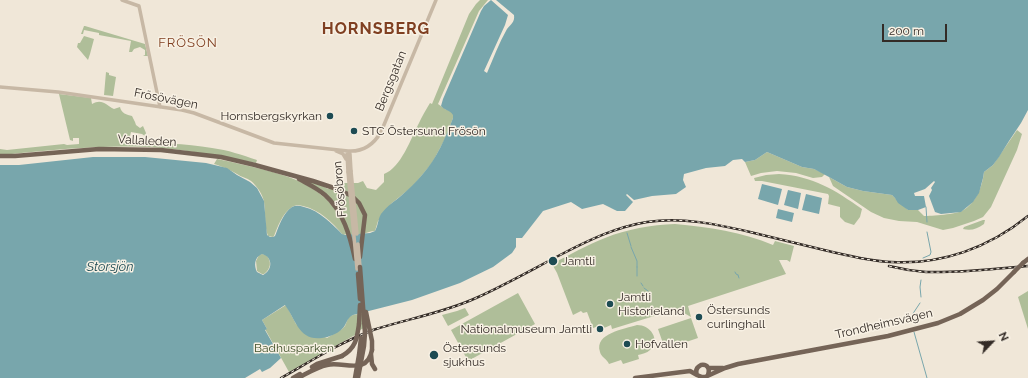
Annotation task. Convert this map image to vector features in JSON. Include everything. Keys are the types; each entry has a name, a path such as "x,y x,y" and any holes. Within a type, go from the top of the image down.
{"main road":[{"name":"Vallaleden","path":"0,156 15,156 98,148 161,150 221,158 255,165 313,181 352,196 359,203"},
{"name":"Vallaleden","path":"290,175 313,186 325,196 336,208 342,219"},
{"name":"Frösöbron","path":"359,203 365,215 359,268 363,306 372,341 371,358 375,369 369,364 363,364"},
{"name":"Frösöbron","path":"342,219 348,231 359,268 362,288 365,333 358,378"},
{"name":"Trondheimsvägen","path":"702,376 738,364 888,336 938,323 960,314 983,300 1028,259"},
{"path":"293,378 317,364 342,356 351,349 356,339 363,306 362,288"},
{"name":"Frösöbron","path":"355,378 361,344 363,306"},
{"path":"298,378 315,369 330,364 355,366 363,364 370,357 372,350"},
{"name":"Trondheimsvägen","path":"699,366 704,364 708,368 725,368"},
{"path":"699,366 696,370 702,376"},
{"path":"675,372 699,366"},
{"path":"702,376 709,371 708,368"},
{"path":"635,378 690,371 702,376"}],"street":[{"path":"122,0 139,6 160,107"},
{"name":"Bergsgatan","path":"358,151 374,142 381,132 436,0"},
{"name":"Frösövägen","path":"0,87 64,93 194,113 274,143 348,151"},
{"path":"333,150 343,154 347,162"},
{"path":"348,151 358,151"},
{"name":"Frösöbron","path":"348,151 347,162 350,172 359,268"},
{"name":"Frösöbron","path":"348,151 350,154 350,172"},
{"path":"351,166 353,157 358,151"}],"green space":[{"path":"480,0 488,0 479,11 438,104 453,114 453,118 445,139 432,163 413,186 392,203 378,221 375,231 366,233 352,241 339,210 307,181 319,184 328,189 344,183 358,183 363,181 367,188 376,190 384,182 384,174 396,166 409,144 424,113 430,103 432,104 469,14"},
{"path":"84,26 145,44 148,56 143,56 145,55 145,50 140,47 134,49 132,52 129,52 131,41 99,35 99,33 84,30 83,34 81,34"},
{"path":"84,36 94,39 88,60 77,47 78,43 80,43"},
{"path":"106,72 109,73 109,75 116,77 113,96 104,95"},
{"path":"59,94 91,98 92,104 95,102 101,102 114,109 120,107 123,112 132,116 136,125 140,128 143,126 146,133 145,136 131,132 129,140 192,145 218,149 257,160 256,163 221,156 143,147 87,148 0,154 0,149 7,150 64,144 79,144 79,138 73,138 73,141 70,140"},
{"path":"1017,130 1022,134 1017,150 991,207 983,217 953,228 943,230 917,222 884,218 871,212 833,186 829,177 847,187 892,195 908,210 918,210 924,216 944,215 959,212 967,208 975,199 982,184 984,172 993,165"},
{"path":"767,152 802,167 814,169 825,174 822,177 813,178 796,173 777,171 751,176 745,162 755,160"},
{"path":"217,159 282,175 297,180 318,192 335,210 347,234 343,235 330,221 315,210 297,205 292,207 286,213 274,236 268,236 264,202 259,191 249,180 226,168 214,164"},
{"path":"779,174 803,178 833,190 862,209 860,217 854,225 845,222 840,217 840,207 828,204 828,194 762,181 755,181 754,178"},
{"path":"985,220 984,224 976,228 971,230 963,229 964,227"},
{"name":"Jamtli","path":"675,224 725,231 762,240 773,245 775,241 794,246 790,262 787,260 779,260 786,274 688,306 691,317 677,309 612,329 611,325 604,328 602,325 593,328 587,312 583,313 581,311 573,315 552,264 598,241 622,232 657,225"},
{"path":"259,255 266,255 270,262 269,267 264,274 257,271 256,261"},
{"path":"1028,291 1028,329 1018,297"},
{"path":"518,293 535,324 468,361 451,330"},
{"name":"Badhusparken","path":"286,305 296,324 327,338 345,326 349,316 366,314 368,326 356,332 355,335 289,372 265,329 267,329 262,320"},
{"path":"465,308 469,315 448,326 442,315"},
{"path":"691,318 698,338 665,349 658,329"},
{"name":"Hofvallen","path":"637,325 646,327 650,330 654,337 653,346 647,352 638,355 639,359 623,364 621,360 609,364 600,352 599,346 602,340 606,336 618,330"}],"water":[{"name":"Storsjön","path":"491,0 508,15 484,71 487,73 501,40 514,17 514,15 496,0 1028,0 1028,110 999,157 993,165 984,172 979,193 973,202 961,212 941,214 935,212 929,196 932,190 931,188 935,182 934,181 925,189 914,193 915,196 924,196 926,207 918,210 908,210 898,203 892,195 847,187 814,169 802,167 767,152 755,160 745,162 742,159 733,160 725,166 706,168 684,174 683,180 686,187 676,194 652,196 634,200 627,194 626,195 633,202 625,211 617,211 603,204 582,209 571,202 543,211 522,238 516,238 516,247 512,253 493,267 460,283 412,300 353,315 349,318 342,329 330,336 314,338 303,333 285,305 262,320 267,329 265,330 281,358 270,368 262,372 260,369 245,378 0,378 0,165 19,165 93,157 145,157 206,163 227,168 257,188 264,201 267,235 270,237 275,236 286,213 292,207 296,206 310,209 320,214 342,234 370,233 375,231 383,211 420,178 440,148 453,118 452,113 441,106 443,99 484,6","holes":["262,254 270,261 270,267 269,270 263,275 257,272 255,262 259,255"]},
{"path":"762,184 782,189 778,205 758,199"},
{"path":"788,190 801,193 798,209 784,205"},
{"path":"806,194 822,198 819,214 802,210"},
{"path":"778,209 794,213 792,222 776,218"}],"waterway":[{"path":"926,207 927,222"},
{"path":"923,258 930,255 931,252 927,232"},
{"path":"627,233 631,246"},
{"path":"631,247 637,261 637,267"},
{"path":"637,267 637,276"},
{"path":"735,272 738,275"},
{"path":"921,280 921,297"},
{"path":"644,288 648,291"},
{"path":"912,322 910,318 920,303"},
{"path":"914,332 927,378"}],"railway":[{"path":"281,378 349,340 373,330 438,312 476,298 593,239 636,224 674,220 699,222 737,229 857,258 891,262 910,262 928,261 964,252 997,237 1028,216"},
{"path":"889,266 926,272 952,272 1028,266"}],"place":[{"name":"Hornsbergskyrkan","path":"330,116"},
{"name":"STC Östersund Frösön","path":"354,131"},
{"name":"Jamtli","path":"553,261"},
{"name":"Jamtli Historieland","path":"610,304"},
{"name":"Östersunds curlinghall","path":"699,317"},
{"name":"Nationalmuseum Jamtli","path":"600,329"},
{"name":"Hofvallen","path":"627,344"},
{"name":"Östersunds sjukhus","path":"434,355"}],"district":[{"name":"HORNSBERG","path":"376,29"},
{"name":"FRÖSÖN","path":"188,43"}]}
